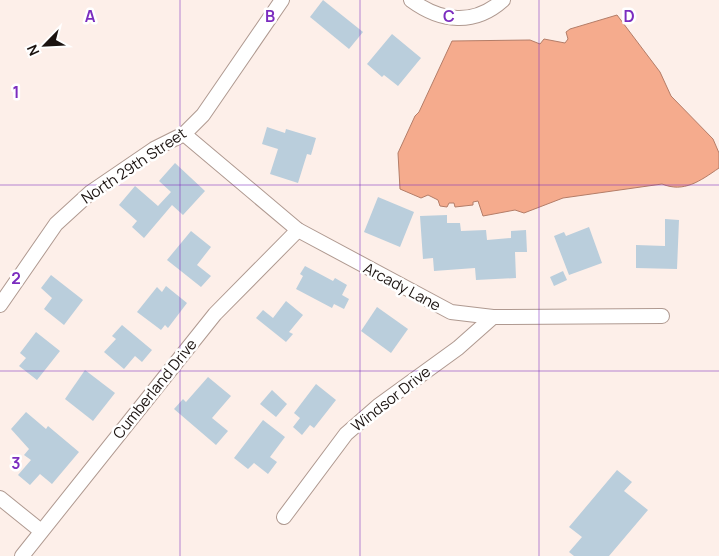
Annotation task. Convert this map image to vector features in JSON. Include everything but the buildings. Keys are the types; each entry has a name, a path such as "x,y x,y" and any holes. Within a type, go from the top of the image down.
{"street":[{"name":"North 29th Street","path":"0,305 56,224 91,192 154,149 184,134 203,115 282,0"},
{"path":"411,0 435,15 468,18 477,17 503,0"},
{"name":"Arcady Lane","path":"184,134 298,230 450,312 493,318 662,316"},
{"name":"Cumberland Drive","path":"22,556 215,314 298,230"},
{"name":"Windsor Drive","path":"284,517 346,434 378,406 458,348 493,318"},
{"path":"0,498 41,531"}],"shaded area":[{"path":"617,15 660,72 671,96 713,139 719,153 719,168 698,181 685,186 678,187 662,184 563,198 524,213 515,210 483,216 478,201 473,202 473,205 455,207 454,203 449,203 447,207 440,206 438,200 428,195 421,198 400,189 398,153 452,41 530,40 540,44 544,39 565,43 568,39 566,32 570,29"}]}
